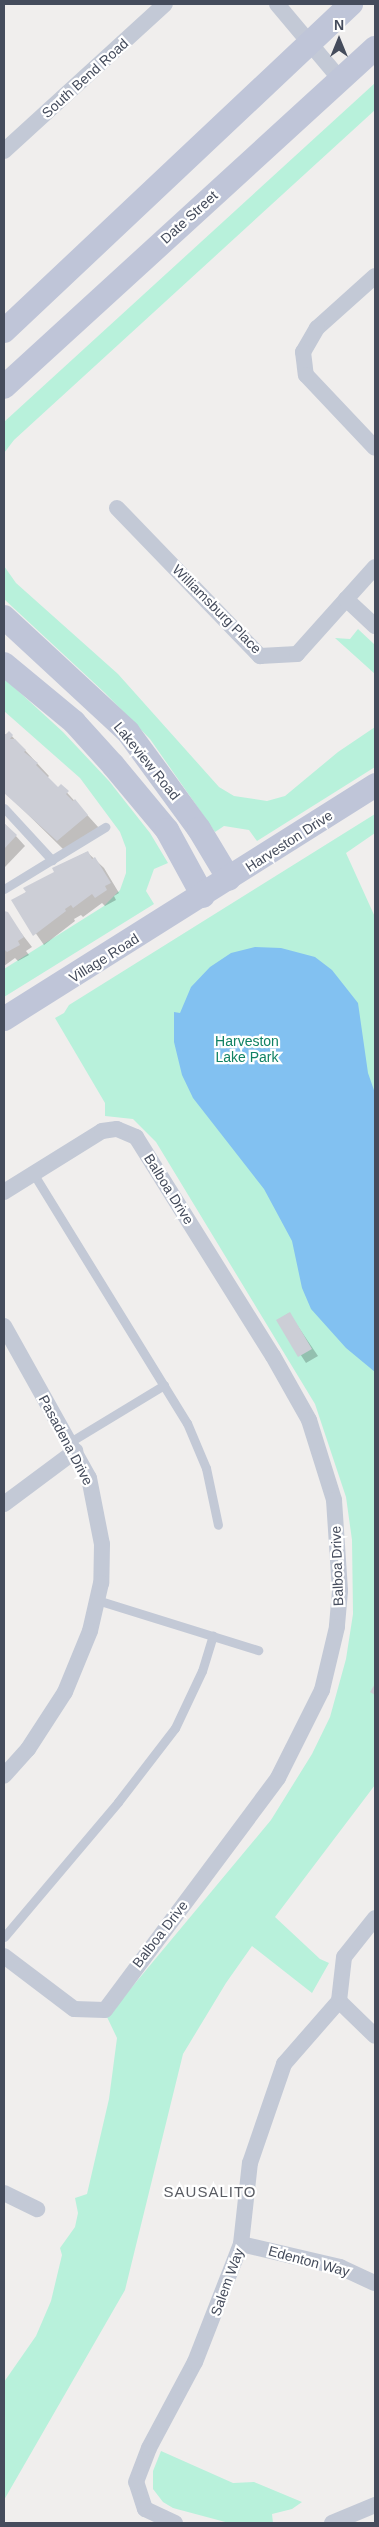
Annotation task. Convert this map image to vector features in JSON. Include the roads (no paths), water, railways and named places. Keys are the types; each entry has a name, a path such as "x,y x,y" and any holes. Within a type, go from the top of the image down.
{"street":[{"name":"South Bend Road","path":"4,151 165,4"},
{"path":"277,4 340,80"},
{"path":"4,331 307,42 351,4"},
{"name":"Date Street","path":"4,386 375,48"},
{"path":"375,276 317,328 303,352 306,375 375,448"},
{"name":"Williamsburg Place","path":"117,508 260,656 296,654 375,567"},
{"path":"346,599 375,626"},
{"name":"Lakeview Road","path":"4,617 128,732 199,829 229,879"},
{"name":"Lakeview Road","path":"4,664 74,722 113,764 166,830 203,896"},
{"name":"Harveston Drive","path":"203,896 375,785"},
{"name":"Village Road","path":"4,1019 203,896"},
{"name":"Balboa Drive","path":"4,1192 102,1131 117,1129 136,1137 273,1356 309,1420 334,1500 340,1591 337,1627 322,1690 278,1778 105,2010 74,2009 4,1956"},
{"name":"Pasadena Drive","path":"4,1326 89,1478 102,1544 97,1600 90,1631 64,1692 28,1749 4,1776"},
{"path":"4,1504 72,1447"},
{"path":"375,1918 344,1957 339,2001 375,2036"},
{"name":"Salem Way","path":"175,2523 145,2509 136,2482 149,2448 195,2362 241,2244 250,2162 284,2064 339,2001"},
{"path":"4,2193 37,2209"},
{"name":"Edenton Way","path":"241,2244 340,2267 375,2283"},
{"path":"332,2523 375,2505"}],"lane":[{"path":"4,808 52,860"},
{"path":"4,889 105,827"},
{"path":"33,1174 164,1385 199,1450 218,1525"},
{"path":"72,1447 164,1385"},
{"path":"97,1600 258,1650"},
{"path":"4,1937 129,1788 175,1728 202,1671 213,1636"}],"water":[{"path":"255,947 281,948 315,957 332,970 358,1003 368,1073 375,1093 375,1372 346,1348 311,1309 302,1288 292,1241 264,1189 193,1098 182,1075 174,1042 174,1012 180,1013 191,987 210,967 231,953"}],"district":[{"name":"SAUSALITO","path":"210,2192"}],"park label":[{"name":"Harveston Lake Park","path":"247,1050"}]}
